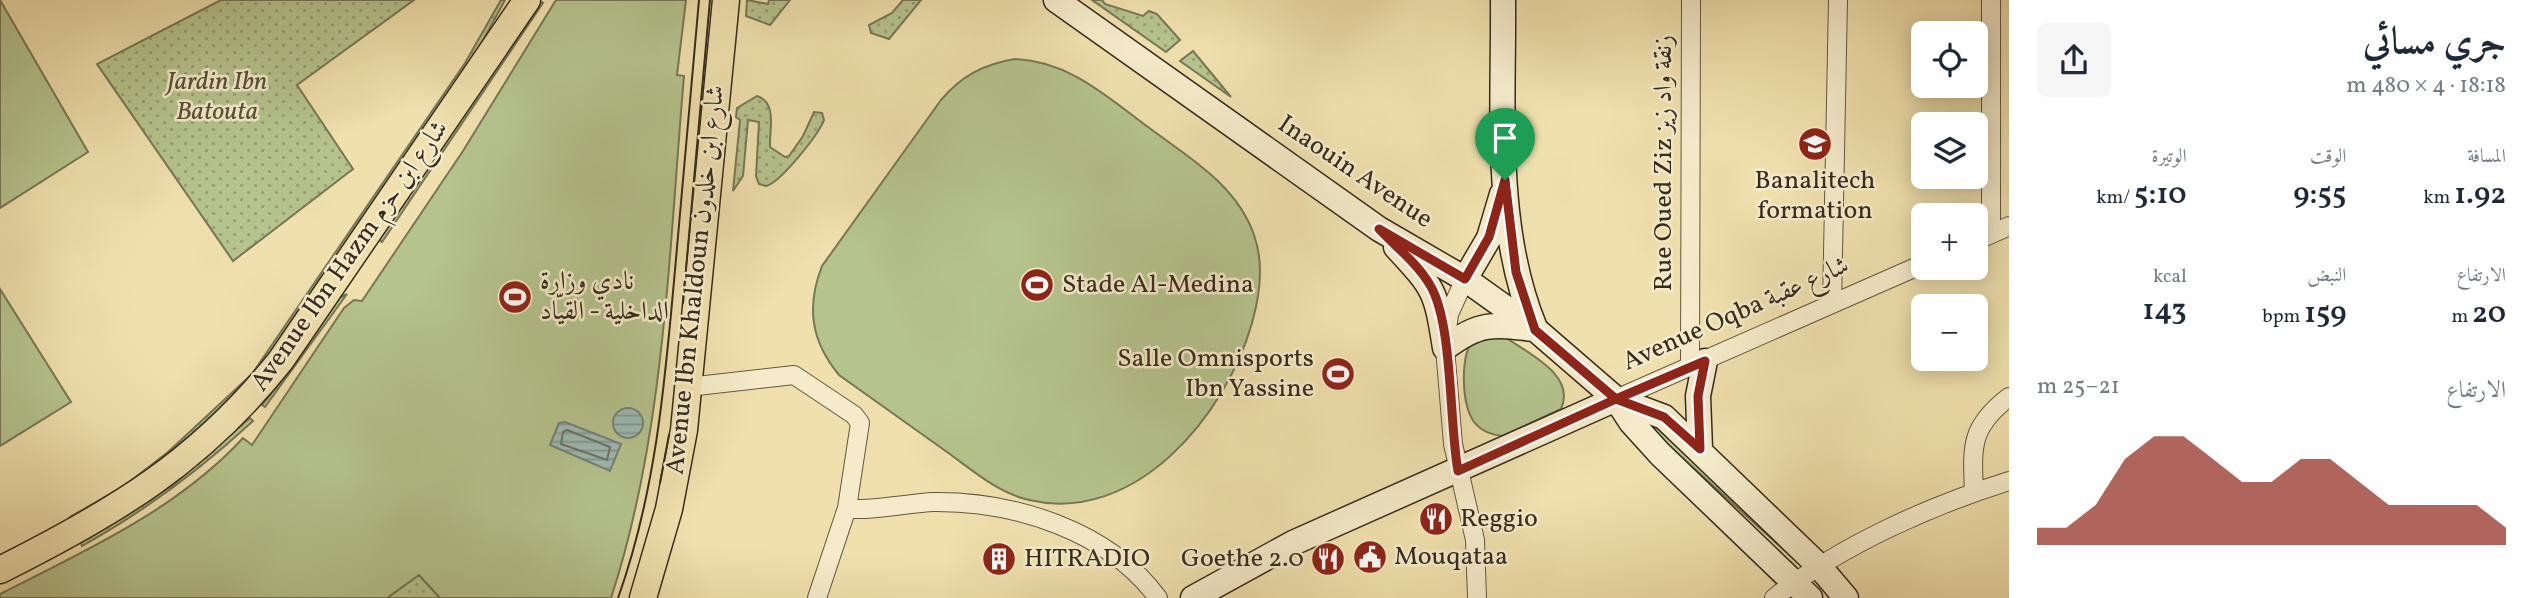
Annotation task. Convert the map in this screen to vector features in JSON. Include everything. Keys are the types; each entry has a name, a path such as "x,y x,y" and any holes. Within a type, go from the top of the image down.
{"main road":[{"name":"Avenue Ibn Hazm شارع ابن حزم","path":"0,570 82,528 158,481 229,422 254,395 282,360 527,0"},
{"name":"Avenue Ibn Khaldoun شارع ابن خلدون","path":"643,598 675,484 688,387 726,0"},
{"name":"Inaouin Avenue","path":"1056,0 1379,229 1465,279 1535,330 1616,399"},
{"path":"1379,229 1432,287 1445,348 1461,335 1486,324 1535,330 1516,272 1505,180 1503,0"},
{"path":"1465,279 1489,237 1505,180"},
{"path":"1698,364 1700,449"},
{"path":"1616,399 1664,417 1818,565 1846,598"},
{"path":"1616,399 1631,422 1660,454 1803,589"},
{"name":"Avenue Oqba شارع عقبة","path":"1193,598 1293,543 1616,399"}],"street":[{"name":"Rue Oued Ziz زنقة واد زيز","path":"1691,0 1698,364"},
{"path":"1832,304 1838,0"},
{"path":"1984,203 1991,0"},
{"path":"1988,235 2009,226"},
{"name":"Avenue Oqba شارع عقبة","path":"1616,399 1911,269"},
{"path":"1465,279 1449,314 1445,348 1452,444 1473,531 1477,598"},
{"path":"688,387 794,375 854,415 860,423 845,502 847,508 817,598"},
{"path":"1974,492 1974,439 1982,422 2009,397"},
{"path":"1774,598 1803,589 1818,565 1974,492 2009,481"},
{"path":"847,508 936,502 1016,511 1056,524 1093,542 1130,569 1158,598"}],"green space":[{"path":"0,0 88,152 0,208"},
{"name":"Jardin Ibn Batouta","path":"221,0 414,0 297,85 353,169 233,261 97,64"},
{"path":"501,0 505,0 481,44 298,317 245,387 173,455 71,520 70,517 124,486 168,452 252,374 465,63"},
{"name":"نادي وزارة الداخلية - القيّاد","path":"556,0 686,0 677,75 684,76 669,274 654,406 629,536 611,598 440,598 419,575 387,598 0,598 0,594 97,544 160,507 190,486 243,438 252,445 344,308 354,300 362,301 463,151"},
{"path":"747,0 768,4 769,0 790,0 770,25 746,16"},
{"path":"903,0 921,0 889,39 871,33 869,25 892,13"},
{"path":"1092,0 1102,0 1105,4 1143,16 1149,11 1157,14 1180,40 1166,52"},
{"path":"539,1 543,3 382,242 379,240"},
{"path":"1193,51 1231,97 1180,61"},
{"name":"Stade Al-Medina","path":"1015,59 1051,66 1084,81 1193,159 1235,200 1254,235 1259,257 1259,290 1252,323 1239,358 1221,393 1198,426 1171,455 1140,479 1105,496 1068,503 1018,497 976,473 839,375 822,349 814,323 814,296 822,266 941,100 974,72"},
{"path":"757,96 764,100 770,111 770,147 785,157 789,156 803,136 814,112 822,113 824,120 798,157 766,186 759,184 756,176 759,122 748,120 743,176 733,191 740,120 736,117 737,108"},
{"path":"0,289 71,402 0,446"},
{"path":"347,294 265,407 262,405 295,364 337,299"},
{"path":"1502,335 1546,365 1562,385 1564,396 1561,409 1503,436 1487,432 1474,422 1467,403 1464,379 1466,356 1474,338"},
{"path":"250,418 253,421 192,473 128,519 82,546 81,543 173,485"},
{"path":"1655,426 1799,557 1796,561 1653,431"},
{"path":"419,575 440,598 387,598"}],"water":[{"path":"628,408 639,412 643,423 639,434 628,438 617,434 613,423 617,412"},
{"path":"565,422 621,444 610,471 550,445 559,423"}],"tram line":[{"path":"618,598 642,518 663,395 699,0"},
{"path":"683,303 710,0"},
{"path":"660,483 669,435"}],"place":[{"name":"Banalitech formation","path":"1815,144"},
{"name":"Stade Al-Medina","path":"1037,285"},
{"name":"نادي وزارة الداخلية - القيّاد","path":"515,297"},
{"name":"Salle Omnisports Ibn Yassine","path":"1338,374"},
{"name":"Reggio","path":"1436,519"},
{"name":"Mouqataa","path":"1370,557"},
{"name":"HITRADIO","path":"999,559"},
{"name":"Goethe 2.0","path":"1328,559"}],"route":[{"path":"1505,180 1489,237 1465,279 1379,229 1428,281 1435,294 1447,364 1452,444 1458,471 1616,399 1664,417 1700,449 1698,396 1705,361 1616,399 1535,330 1522,298 1516,272 1505,180"}]}
